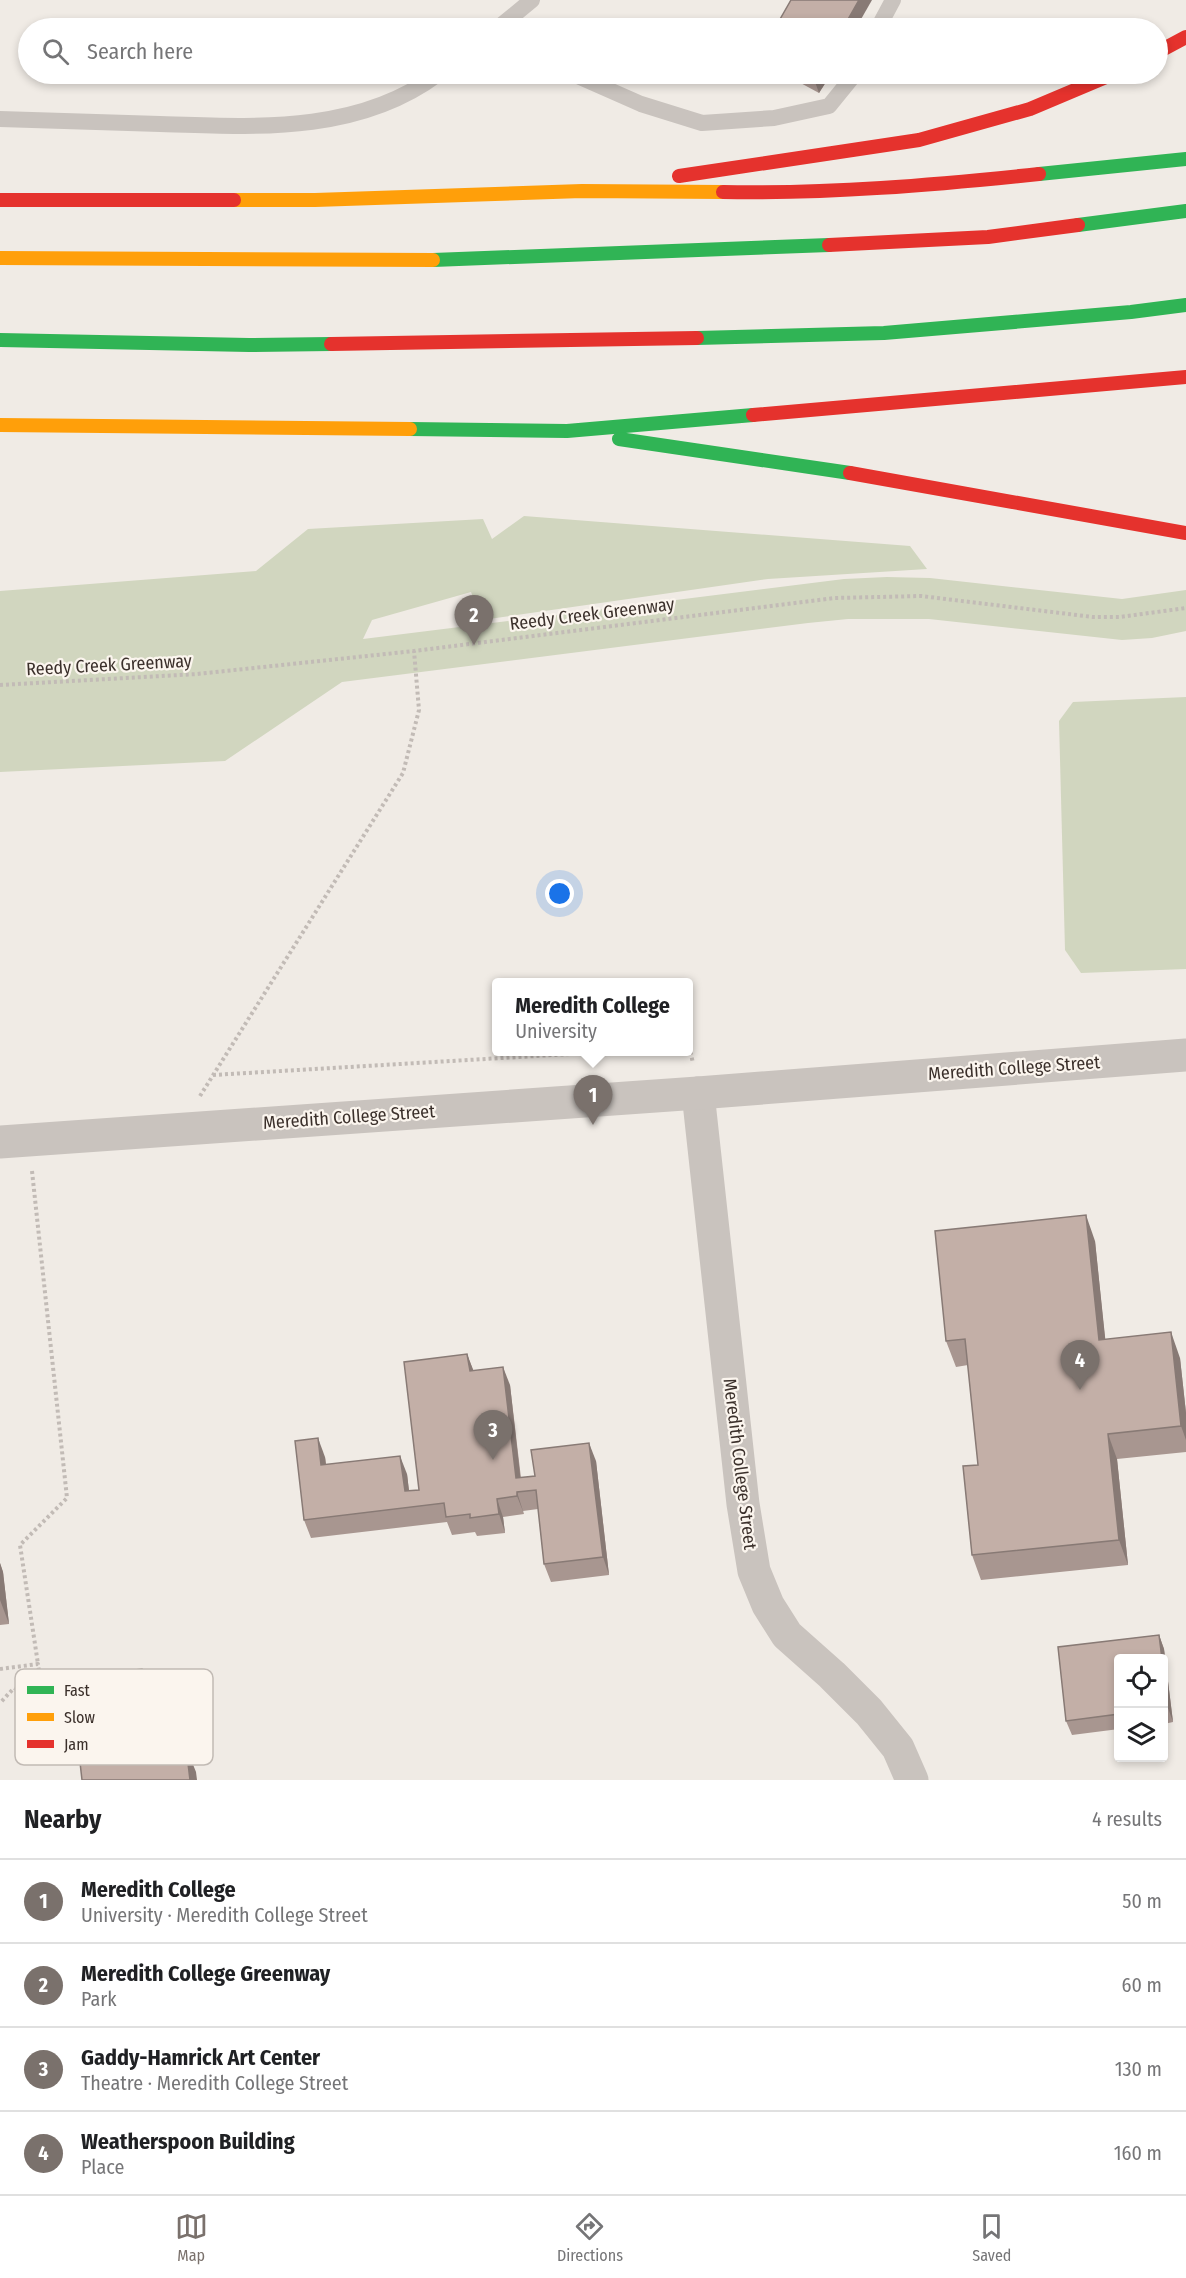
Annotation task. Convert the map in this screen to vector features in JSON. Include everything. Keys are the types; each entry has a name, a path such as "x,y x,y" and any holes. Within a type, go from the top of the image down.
{"highway":[{"path":"1168,47 1186,38"},
{"path":"582,191 919,140 1030,109 1089,84"},
{"path":"0,200 315,200 582,191 774,193 955,183 1186,159"},
{"path":"0,258 441,260 732,250 988,237 1186,212"},
{"path":"0,340 249,345 861,334 1131,312 1186,305"},
{"path":"0,425 567,431 1186,377"},
{"path":"567,431 848,473 1186,533"}],"street":[{"name":"Meredith College Street","path":"0,1142 698,1093 1186,1055"},
{"name":"Meredith College Street","path":"698,1093 743,1504 754,1571 768,1605 788,1635 869,1712 898,1748 912,1780"}],"lane":[{"path":"510,18 532,0"},
{"path":"883,18 893,0"},
{"path":"0,119 246,127 319,122 372,110 420,84"},
{"path":"596,84 641,104 702,123 774,117 829,106 847,84"}],"path":[{"name":"Reedy Creek Greenway","path":"0,685 197,674 414,651 835,598 921,596 1093,617 1120,617 1186,608"},
{"path":"178,1130 403,773 419,710 414,651"},
{"path":"213,1076 539,1056"},
{"path":"31,1166 67,1498 20,1545 39,1669"},
{"path":"0,1669 38,1664"},
{"path":"0,1703 15,1689"}],"green space":[{"path":"524,516 910,546 927,569 768,579 482,620 471,592 372,620 363,639 844,579 887,577 930,578 1122,599 1186,590 1186,631 1152,638 1122,640 929,619 848,619 808,623 342,682 225,761 0,772 0,591 256,571 308,529 483,519 492,539"},
{"path":"1186,697 1186,969 1081,973 1065,950 1059,721 1073,702"}],"building":[{"path":"791,0 859,0 849,18 781,18"},
{"path":"1086,1215 1099,1340 1171,1332 1181,1426 1108,1434 1119,1540 972,1555 963,1466 978,1465 965,1339 946,1341 935,1231"},
{"path":"467,1354 470,1371 503,1367 516,1478 535,1476 531,1450 589,1443 603,1557 544,1564 536,1490 517,1492 517,1496 497,1499 499,1514 470,1518 470,1514 446,1517 444,1503 304,1520 295,1441 318,1438 321,1465 400,1456 405,1491 419,1490 404,1362"},
{"path":"1159,1635 1161,1654 1114,1654 1114,1715 1066,1721 1058,1647"},
{"path":"80,1765 188,1765 190,1780 82,1780"}],"traffic: fast":[{"path":"1039,174 1186,159"},
{"path":"1078,225 1186,211"},
{"path":"433,260 829,245"},
{"path":"697,338 884,333 1131,312 1186,305"},
{"path":"0,340 249,345 331,344"},
{"path":"410,429 567,431 753,415"},
{"path":"619,439 850,473"}],"traffic: slow":[{"path":"234,200 315,200 582,191 723,192"},
{"path":"0,258 433,260"},
{"path":"0,425 410,429"}],"traffic: jam":[{"path":"1168,47 1186,37"},
{"path":"679,176 919,140 1030,109 1089,84"},
{"path":"723,192 802,192 881,188 1039,174"},
{"path":"0,200 234,200"},
{"path":"829,245 988,237 1078,225"},
{"path":"331,344 697,338"},
{"path":"753,415 1186,377"},
{"path":"850,473 1186,533"}],"place":[{"name":"Meredith College Greenway","path":"474,645"},
{"name":"Meredith College","path":"593,1125"},
{"name":"Weatherspoon Building","path":"1080,1390"},
{"name":"Gaddy-Hamrick Art Center","path":"493,1460"}]}
